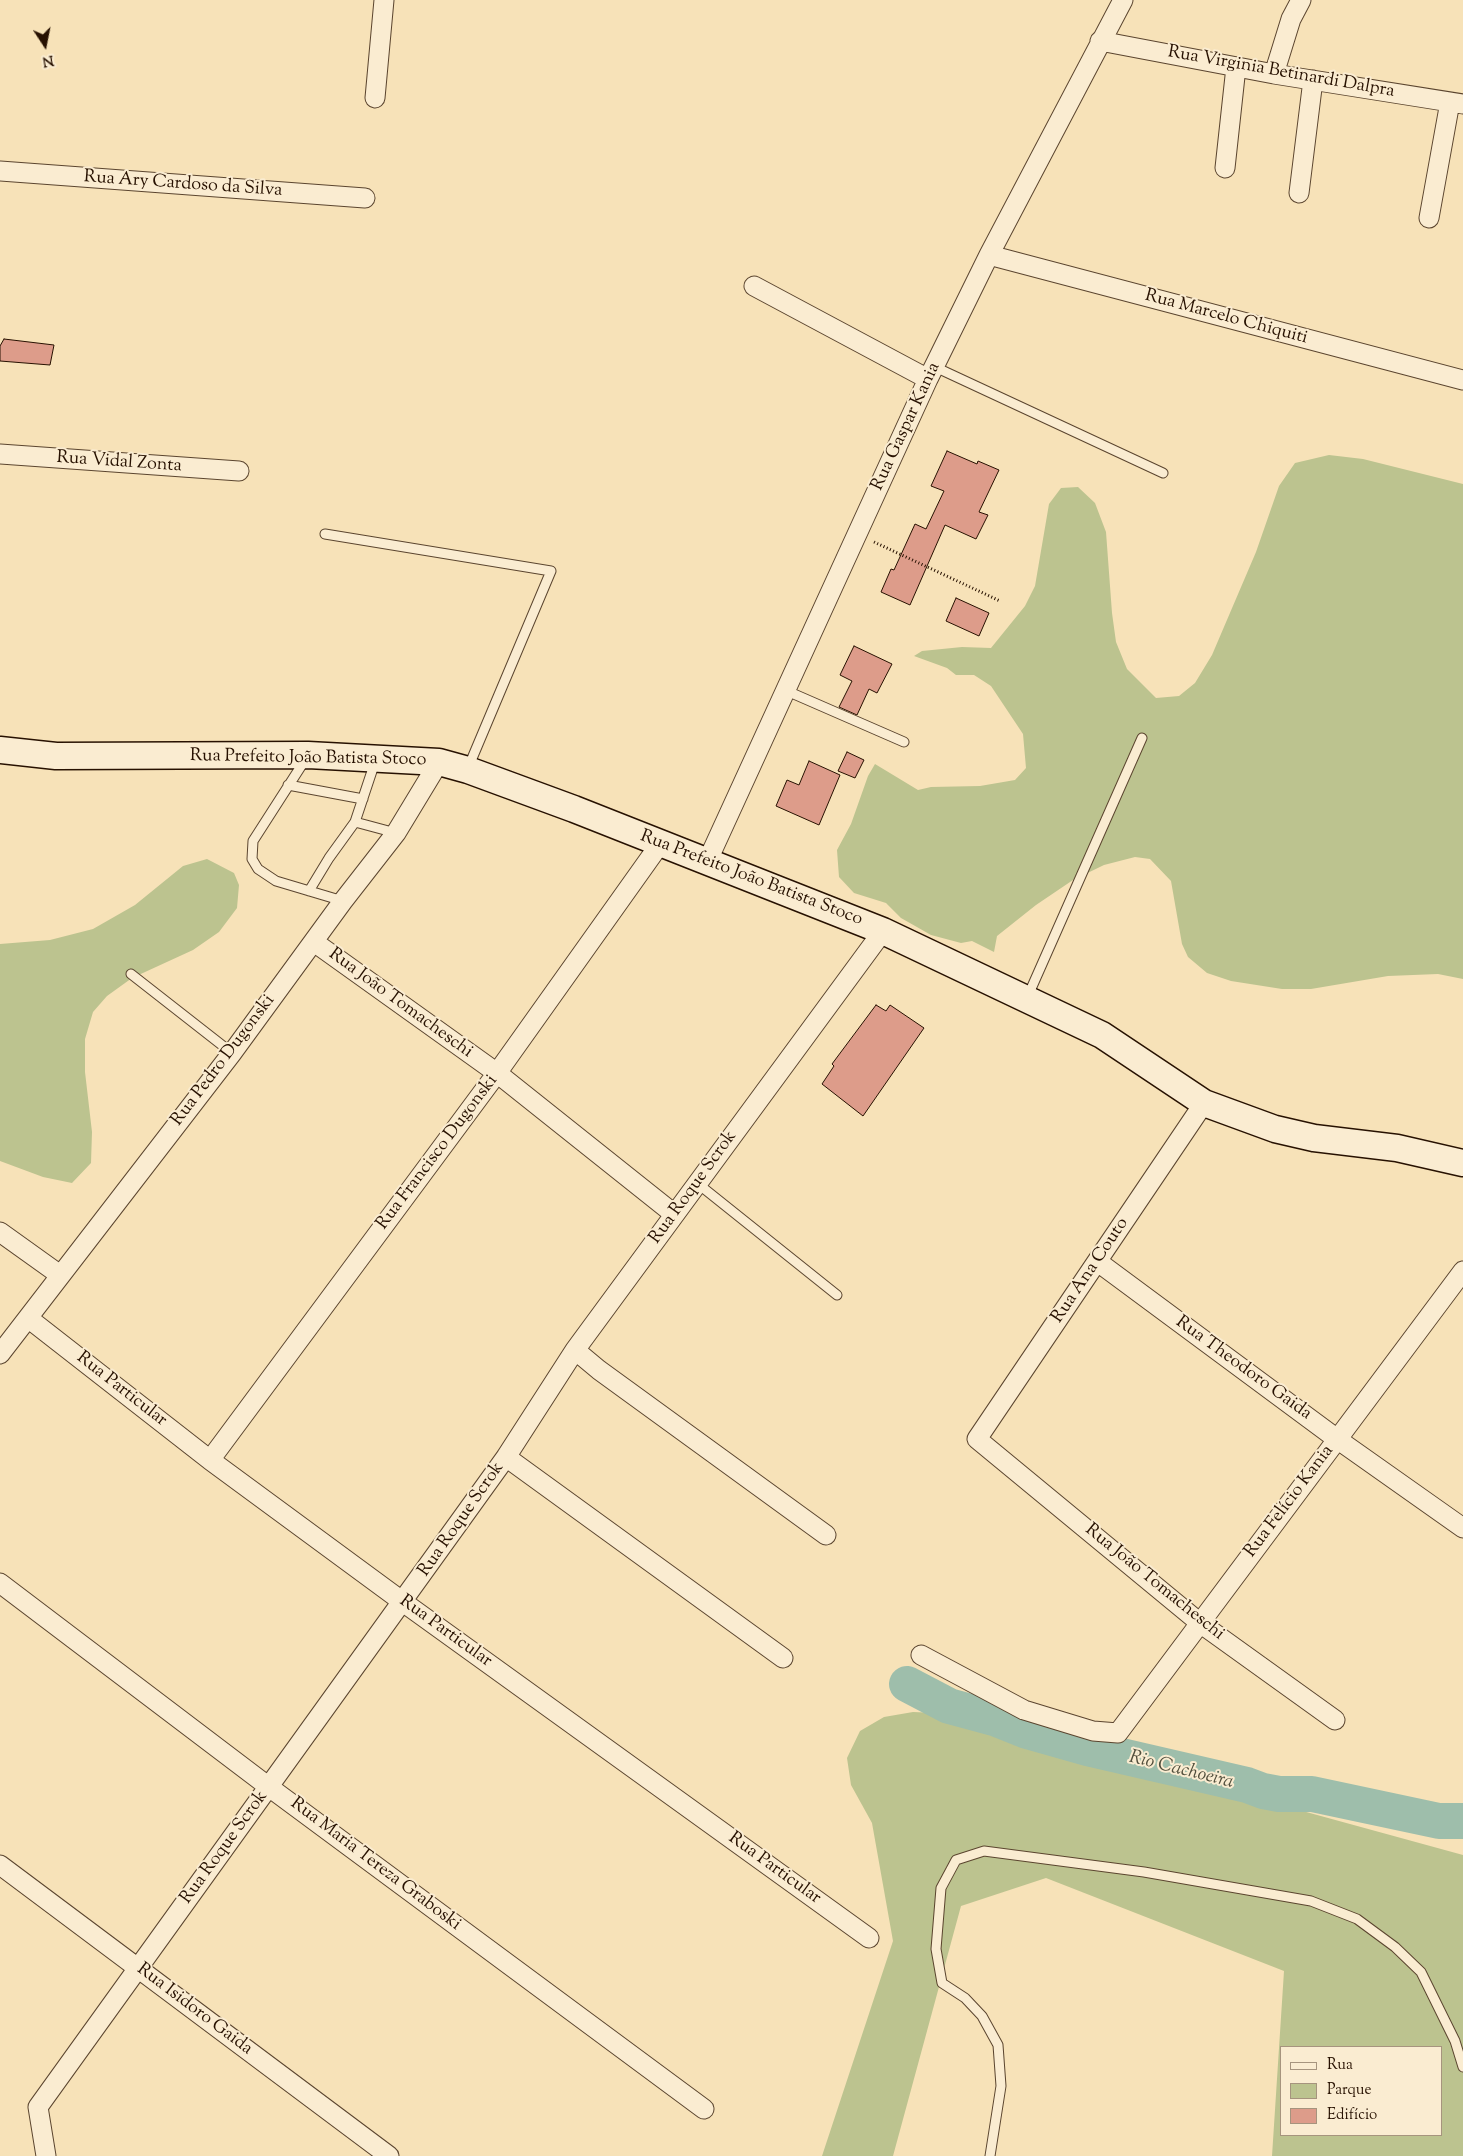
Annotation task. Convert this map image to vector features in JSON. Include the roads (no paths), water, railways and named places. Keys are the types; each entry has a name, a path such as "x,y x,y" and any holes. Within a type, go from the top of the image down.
{"main road":[{"name":"Rua Prefeito João Batista Stoco","path":"0,750 56,756 308,756 439,762 468,770 574,809 884,931 1102,1034 1204,1103 1275,1129 1314,1138 1396,1148 1463,1163"}],"street":[{"path":"375,98 384,0"},
{"name":"Rua Gaspar Kania","path":"707,862 932,373 989,255 1123,0"},
{"path":"1274,74 1291,19 1301,0"},
{"name":"Rua Virginia Betinardi Dalpra","path":"1100,41 1274,74 1457,103"},
{"path":"1224,168 1236,67"},
{"path":"1299,193 1313,80"},
{"path":"1429,218 1457,103"},
{"name":"Rua Ary Cardoso da Silva","path":"0,171 365,198"},
{"name":"Rua Marcelo Chiquiti","path":"989,255 1463,380"},
{"path":"754,286 932,373"},
{"name":"Rua Vidal Zonta","path":"0,454 239,471"},
{"name":"Rua Pedro Dugonski","path":"0,1354 232,1053 343,901 396,833 439,762"},
{"name":"Rua Francisco Dugonski","path":"210,1460 497,1073 660,844"},
{"name":"Rua Roque Scrok","path":"46,2156 38,2107 404,1602 506,1457 575,1350 884,931"},
{"name":"Rua João Tomacheschi","path":"314,942 497,1073 674,1214"},
{"name":"Rua Ana Couto","path":"977,1439 1204,1103"},
{"path":"0,1232 60,1275"},
{"name":"Rua Theodoro Gaida","path":"1098,1262 1337,1439 1463,1528"},
{"name":"Rua Felício Kania","path":"921,1655 1024,1710 1093,1731 1118,1733 1463,1271"},
{"name":"Rua Particular","path":"28,1318 210,1460 869,1938"},
{"path":"575,1350 599,1370 826,1535"},
{"name":"Rua João Tomacheschi","path":"977,1439 1200,1623 1335,1720"},
{"path":"506,1457 783,1658"},
{"name":"Rua Maria Tereza Graboski","path":"0,1583 269,1787 704,2109"},
{"name":"Rua Isidoro Gaida","path":"0,1865 388,2156"}],"lane":[{"path":"932,373 1163,473"},
{"path":"325,534 551,570 468,770"},
{"path":"787,691 904,742"},
{"path":"1027,998 1142,738"},
{"path":"308,756 253,841 252,859 258,869 276,882 343,901"},
{"path":"309,891 329,858 355,822 376,760"},
{"path":"288,785 363,799"},
{"path":"355,822 396,833"},
{"path":"131,974 232,1053"},
{"path":"697,1183 837,1295"},
{"path":"990,2156 1001,2086 998,2045 982,2016 964,1998 942,1983 936,1949 941,1888 956,1860 984,1851 1144,1872 1311,1901 1358,1919 1395,1948 1420,1972 1455,2041 1463,2066"}],"waterway":[{"name":"Rio Cachoeira","path":"907,1684 949,1706 997,1719 1027,1731 1087,1748 1247,1785 1263,1791 1279,1794 1312,1794 1439,1821 1463,1821"}]}
